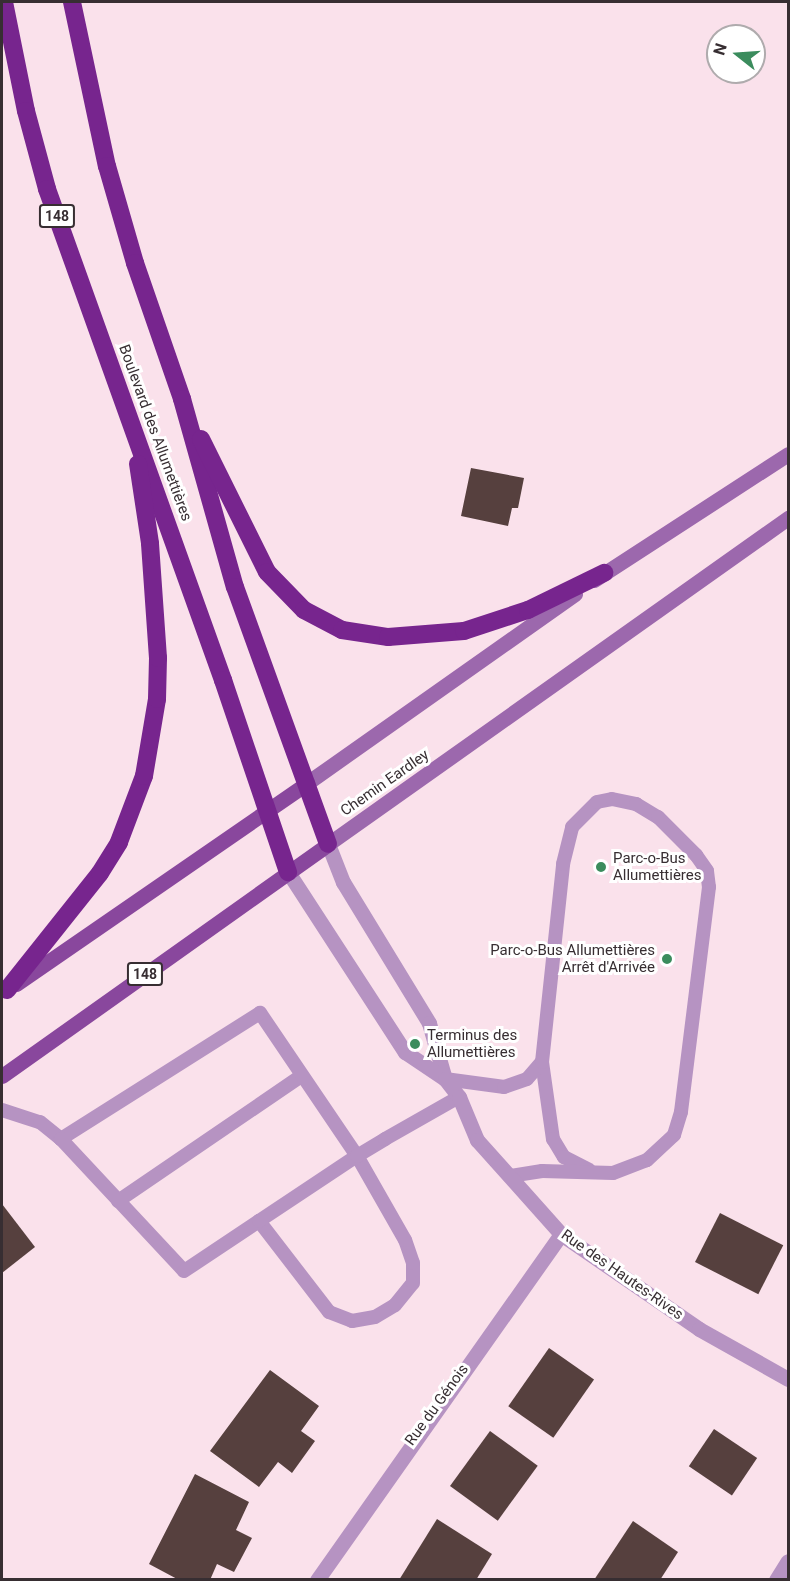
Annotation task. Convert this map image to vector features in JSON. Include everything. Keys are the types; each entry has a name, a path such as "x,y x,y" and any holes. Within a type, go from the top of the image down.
{"highway":[{"name":"Boulevard des Allumettières","path":"4,2 44,178 288,872"},
{"name":"Boulevard des Allumettières","path":"72,2 107,166 135,263 182,399 235,587 328,844"},
{"path":"182,399 267,572 285,595 320,622 342,630 388,637 464,631 528,610 604,573"},
{"path":"4,992 82,900 119,842 152,741 157,699 156,603 132,423"}],"main road":[{"path":"4,992 307,783 604,573 789,454"},
{"name":"Chemin Eardley","path":"2,1076 789,518"}],"street":[{"name":"Rue des Hautes-Rives","path":"328,844 343,882 429,1023 445,1079"},
{"name":"Rue des Hautes-Rives","path":"288,872 405,1052 445,1079 459,1097 477,1140 561,1234 699,1329 789,1379"},
{"name":"Rue du Génois","path":"317,1580 408,1445 561,1234"},
{"path":"776,1580 789,1561"}],"lane":[{"path":"509,1176 542,1171 613,1173 639,1164 674,1135 681,1112 709,887 707,871 696,855 658,817 636,804 612,799 597,802 572,827 563,864 542,1062 554,1139 564,1157 594,1172"},
{"path":"61,1139 260,1012 357,1156 405,1240 413,1263 413,1282 395,1305 375,1317 352,1321 329,1312 259,1221"},
{"path":"445,1079 504,1087 527,1079 542,1062"},
{"path":"118,1201 301,1076"},
{"path":"2,1110 40,1122 61,1139 184,1271 357,1156 459,1097"}],"building":[{"path":"471,468 524,478 518,508 512,508 508,526 461,516"},
{"path":"2,1204 35,1247 2,1273"},
{"path":"720,1213 783,1245 758,1294 695,1262"},
{"path":"549,1348 594,1380 553,1438 508,1406"},
{"path":"270,1370 319,1406 301,1431 315,1441 292,1473 278,1462 259,1487 210,1451"},
{"path":"714,1429 757,1458 732,1495 689,1466"},
{"path":"490,1431 538,1466 498,1521 450,1486"},
{"path":"195,1474 249,1502 236,1530 252,1538 234,1572 217,1564 210,1580 179,1580 149,1564"},
{"path":"437,1519 492,1554 476,1580 399,1580"},
{"path":"633,1521 678,1552 660,1580 594,1580"}],"place":[{"name":"Parc-o-Bus Allumettières","path":"601,867"},
{"name":"Parc-o-Bus Allumettières Arrêt d'Arrivée","path":"667,959"},
{"name":"Terminus des Allumettières","path":"415,1044"}]}
